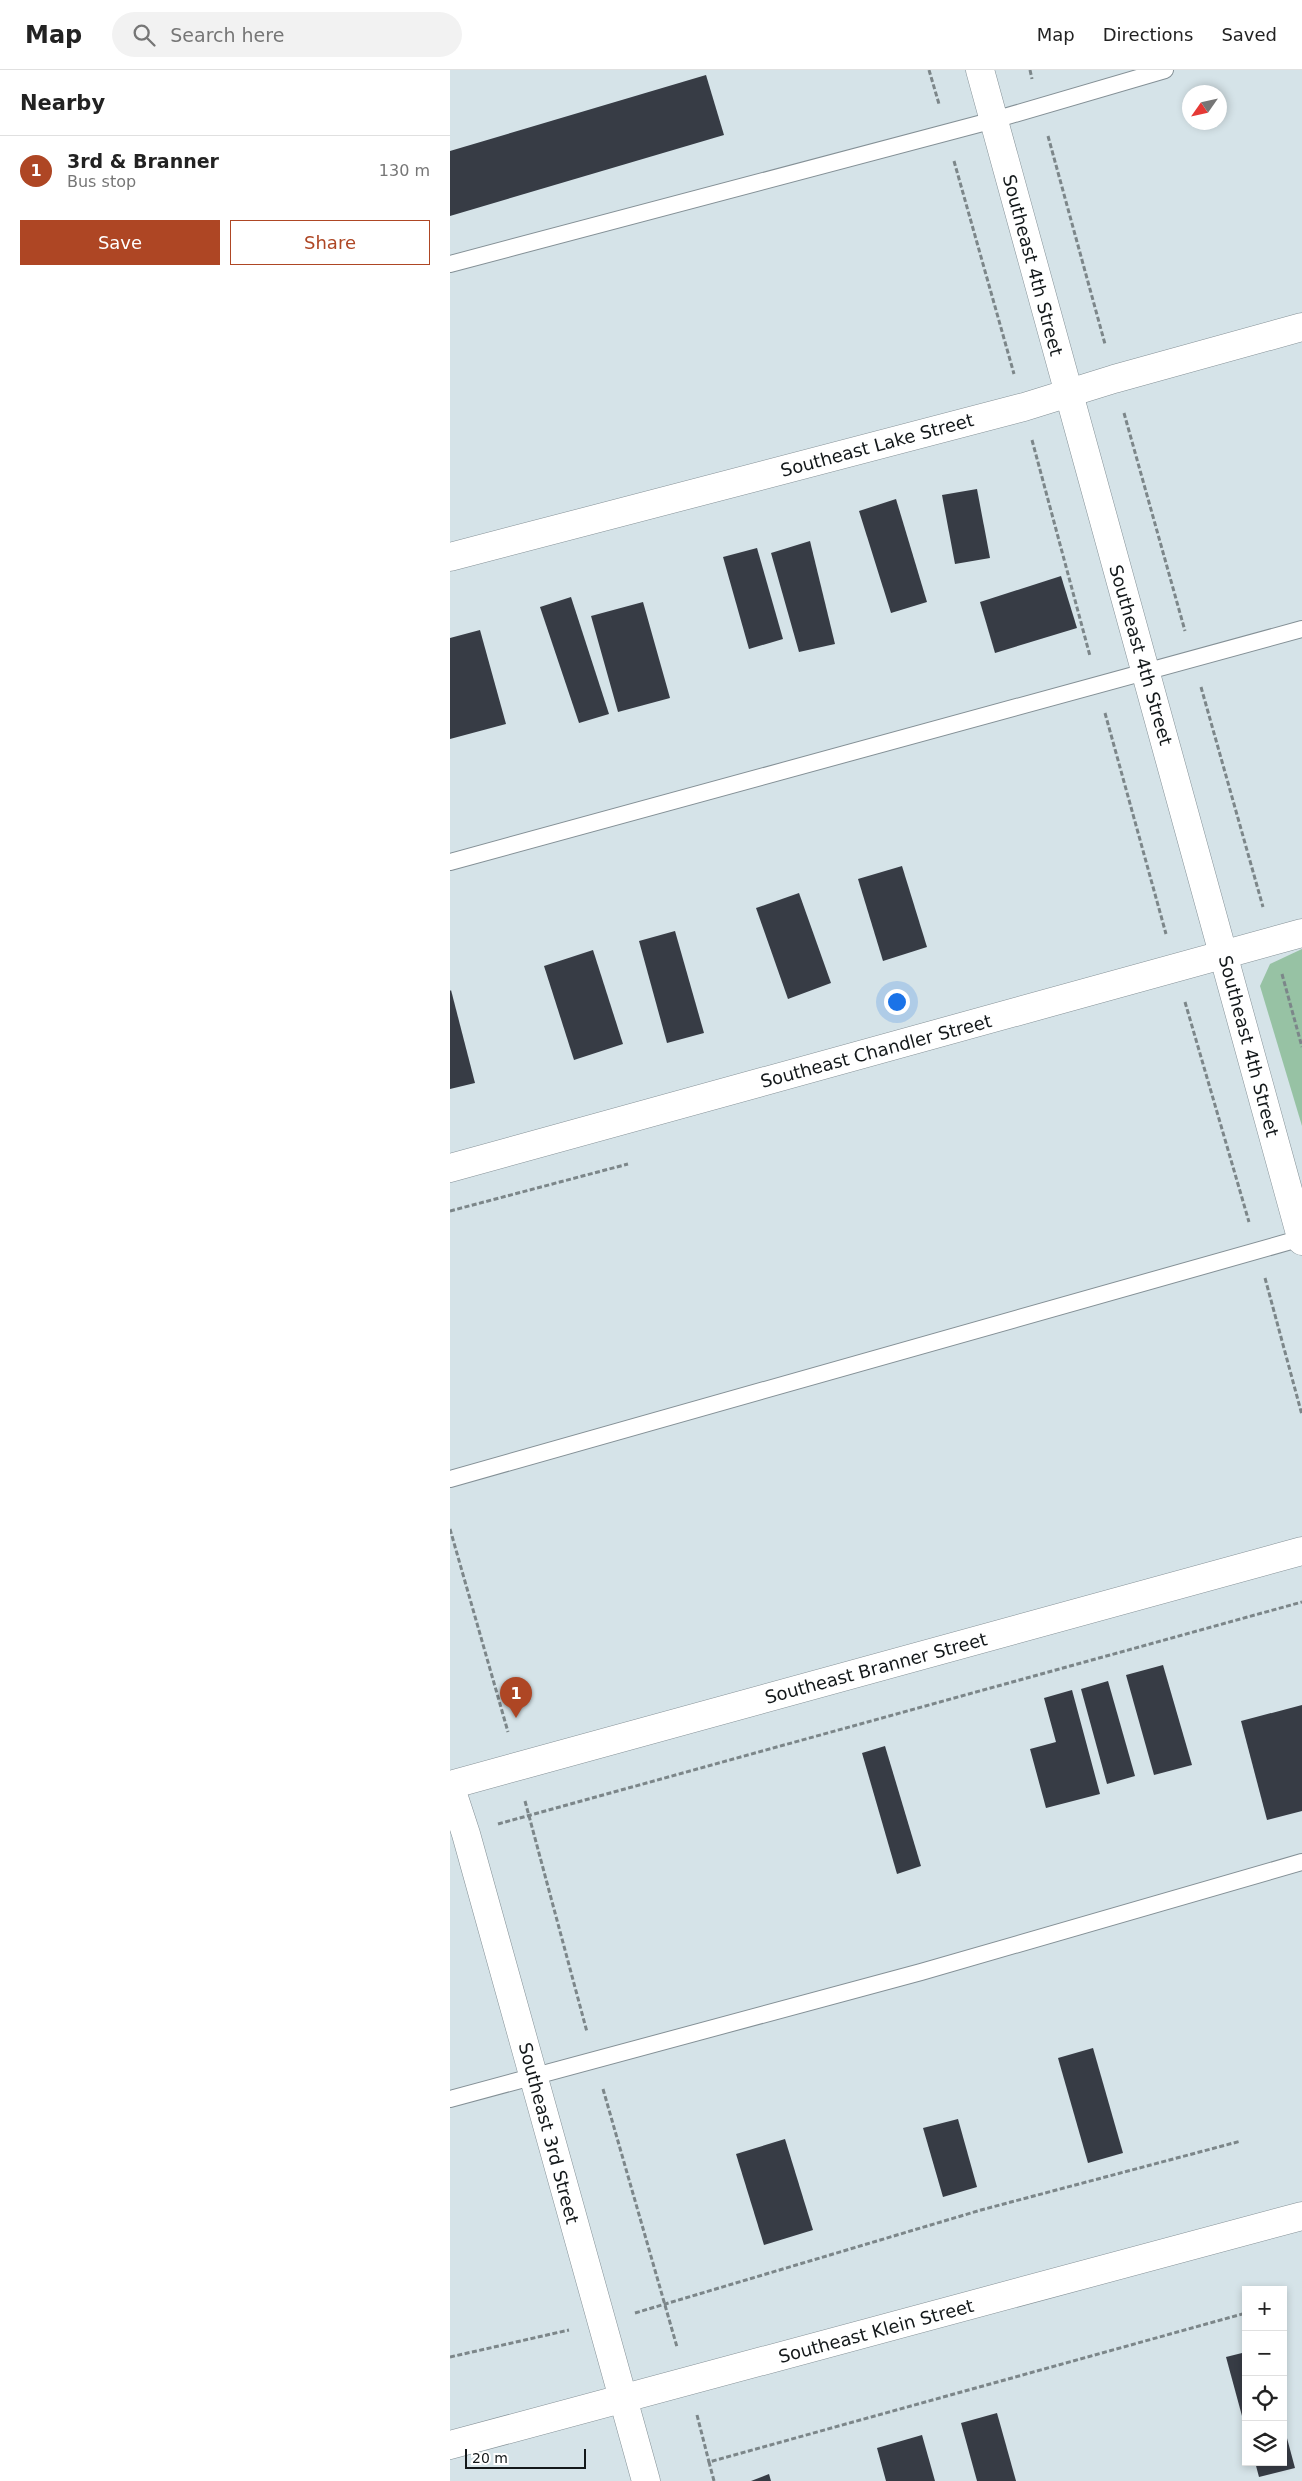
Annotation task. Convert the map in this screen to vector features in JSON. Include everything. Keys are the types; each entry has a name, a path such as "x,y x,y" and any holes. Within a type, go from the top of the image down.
{"street":[{"name":"Southeast 4th Street","path":"980,70 1302,1239"},
{"name":"Southeast Lake Street","path":"450,557 1024,407 1114,379 1302,327"},
{"name":"Southeast Chandler Street","path":"450,1168 1302,933"},
{"name":"Southeast Branner Street","path":"450,1785 1302,1551"},
{"name":"Southeast 3rd Street","path":"450,1785 466,1834 600,2322 646,2481"},
{"name":"Southeast Klein Street","path":"450,2446 1302,2216"}],"lane":[{"path":"450,264 994,120 1165,70"},
{"path":"450,862 1302,629"},
{"path":"450,1479 1257,1249 1302,1239"},
{"path":"450,2099 920,1972 1302,1862"}],"path":[{"path":"929,70 1024,407 1175,968 1257,1249 1302,1415"},
{"path":"1030,70 1114,379 1302,1047"},
{"path":"450,1211 628,1164"},
{"path":"450,1528 517,1766 528,1814 595,2060 664,2304 688,2381 714,2481"},
{"path":"466,1834 528,1814 1302,1602"},
{"path":"450,2357 600,2322 981,2210 1240,2141"},
{"path":"709,2462 1242,2314"}],"green space":[{"path":"1302,949 1302,1126 1260,986 1270,964"}],"building":[{"path":"706,75 724,135 450,216 450,151"},
{"path":"977,489 990,558 955,564 942,495"},
{"path":"896,499 927,602 891,613 859,511"},
{"path":"810,541 835,644 799,652 771,553"},
{"path":"757,548 783,639 749,649 723,557"},
{"path":"1061,576 1077,628 995,653 980,602"},
{"path":"571,597 609,714 579,723 540,607"},
{"path":"643,602 670,698 618,712 591,616"},
{"path":"480,630 506,724 450,739 450,638"},
{"path":"902,866 927,947 883,961 858,879"},
{"path":"799,893 831,983 788,999 756,908"},
{"path":"675,931 704,1033 667,1043 639,941"},
{"path":"593,950 623,1044 574,1060 544,966"},
{"path":"450,991 475,1083 450,1089"},
{"path":"1163,1665 1192,1765 1154,1775 1126,1675"},
{"path":"1108,1681 1135,1776 1107,1784 1081,1689"},
{"path":"1072,1690 1100,1794 1046,1808 1030,1749 1056,1742 1044,1698"},
{"path":"1302,1705 1302,1811 1267,1820 1241,1721"},
{"path":"885,1746 921,1866 897,1874 862,1753"},
{"path":"1093,2048 1123,2153 1088,2163 1058,2058"},
{"path":"958,2119 977,2187 943,2197 923,2128"},
{"path":"785,2139 813,2230 764,2245 736,2154"},
{"path":"1242,2353 1242,2416 1226,2357"},
{"path":"997,2413 1016,2481 977,2481 961,2423"},
{"path":"922,2435 935,2481 886,2481 877,2448"},
{"path":"1287,2438 1295,2468 1259,2477 1256,2466 1287,2466"},
{"path":"769,2474 771,2481 751,2481"}],"place":[{"name":"3rd & Branner","path":"516,1718"}]}
